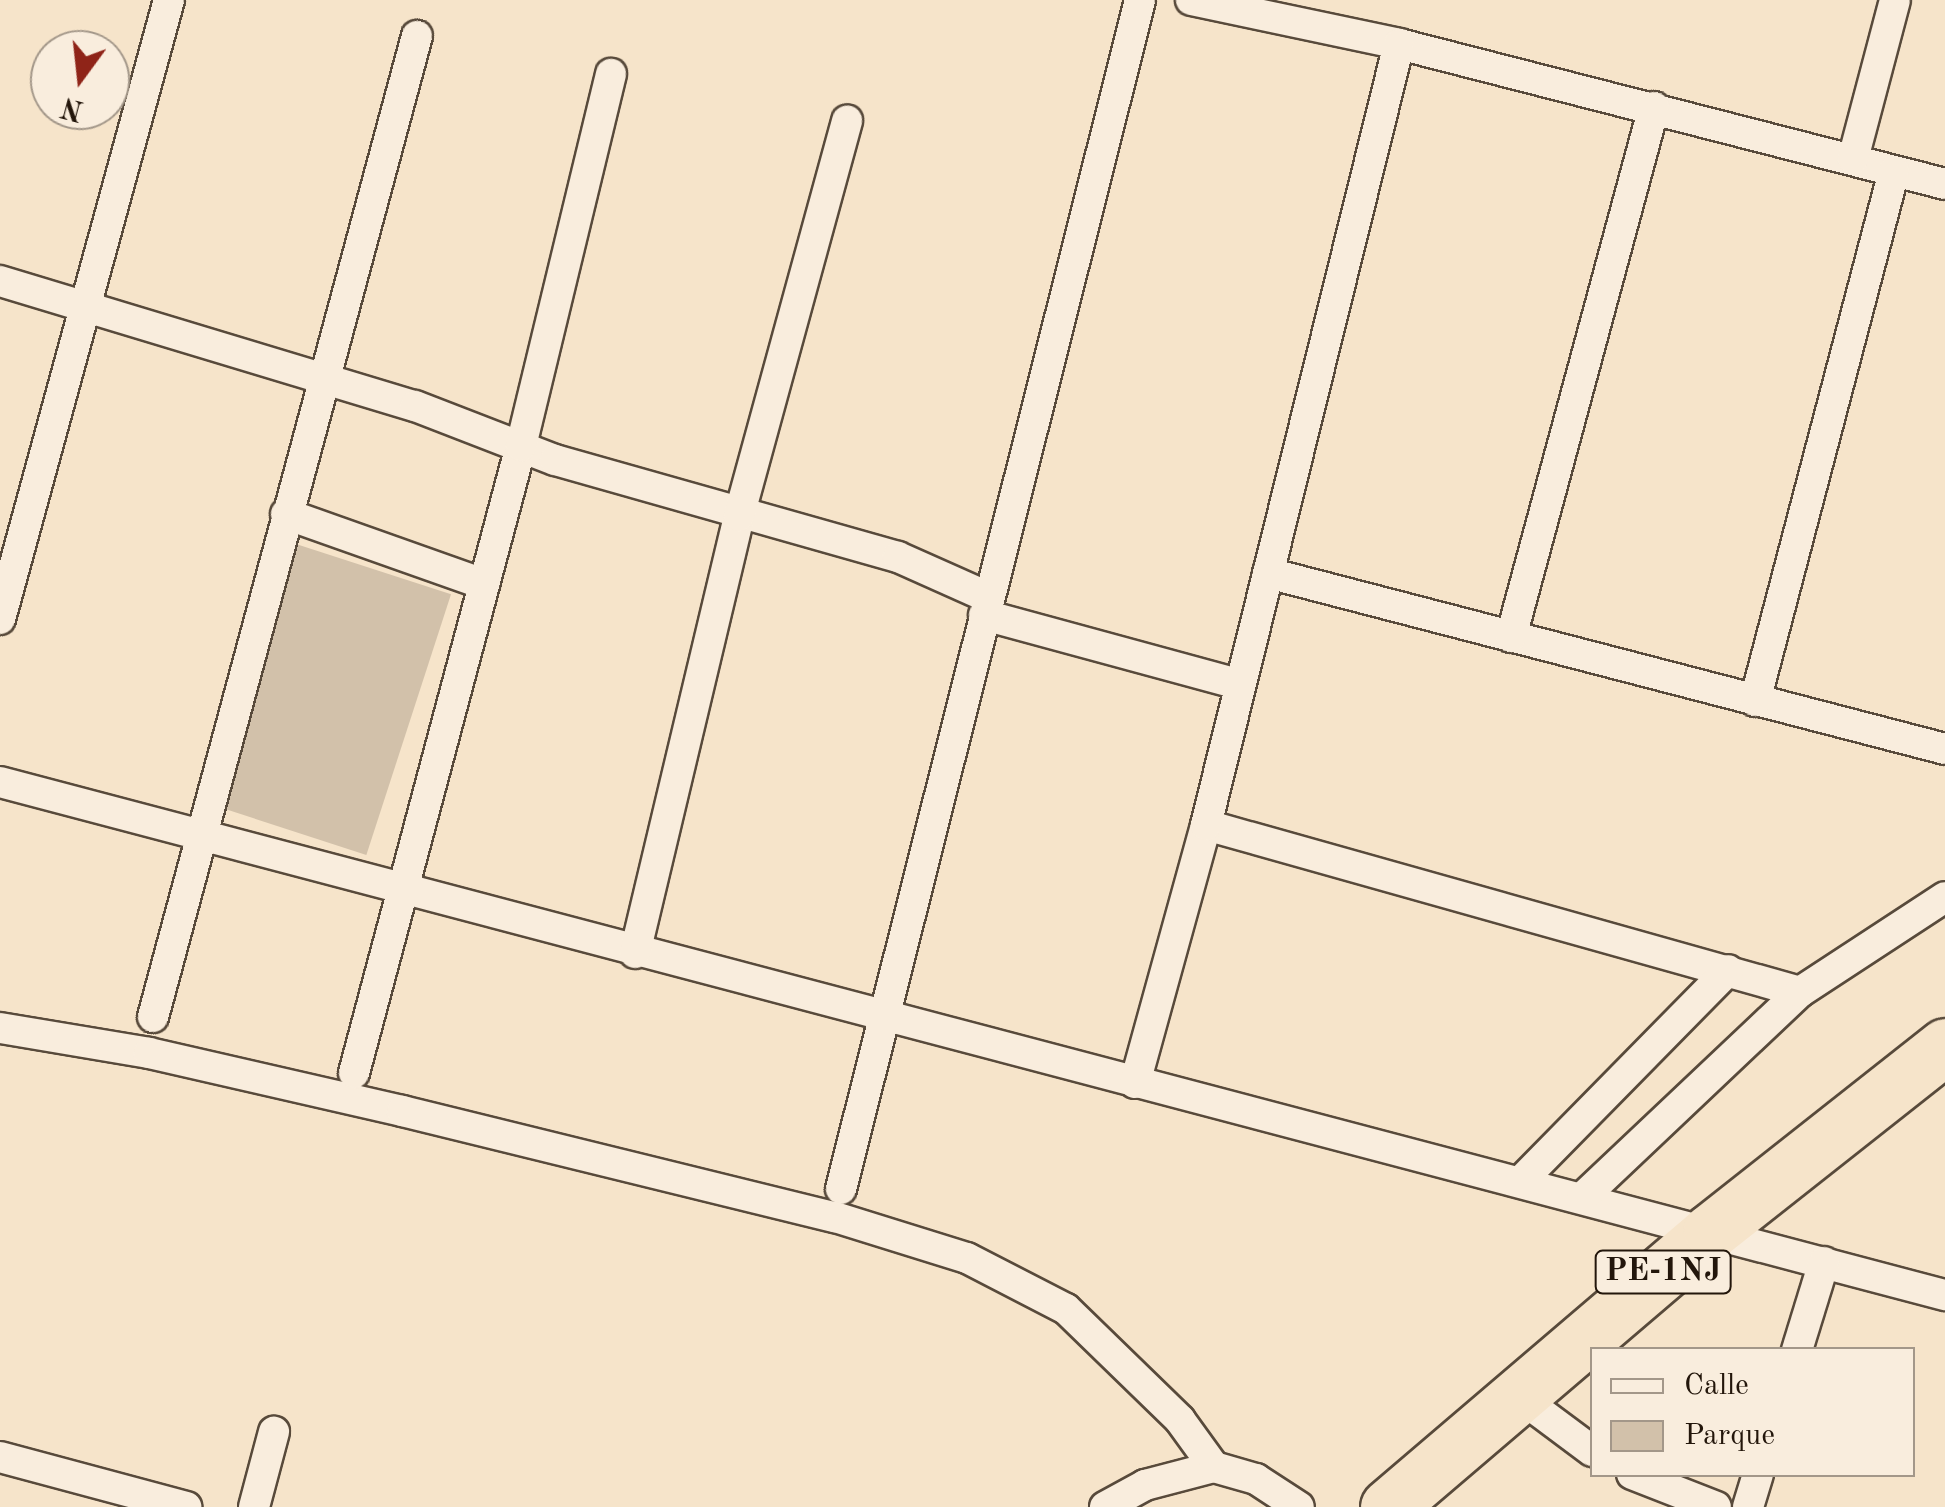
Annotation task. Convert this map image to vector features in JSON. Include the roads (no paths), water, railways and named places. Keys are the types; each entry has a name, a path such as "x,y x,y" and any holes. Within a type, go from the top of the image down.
{"highway":[{"name":"PE-1NJ","path":"1388,1507 1711,1231 1945,1046"}],"street":[{"path":"0,619 168,0"},
{"path":"841,1189 888,1018 986,606 1140,0"},
{"path":"1191,0 1399,44 1945,184"},
{"path":"1854,159 1894,0"},
{"path":"153,1017 417,36"},
{"path":"1135,1083 1206,824 1399,44"},
{"path":"354,1073 400,888 521,446 612,74"},
{"path":"1511,637 1654,107"},
{"path":"635,954 740,516 847,120"},
{"path":"1754,701 1894,170"},
{"path":"0,281 326,379 740,516 898,556 986,606 1238,684"},
{"path":"286,514 484,584"},
{"path":"1268,573 1945,750"},
{"path":"0,782 635,954 1945,1295"},
{"path":"1206,824 1800,992"},
{"path":"1582,1198 1800,992 1945,897"},
{"path":"1520,1182 1728,970"},
{"path":"0,1028 149,1052 402,1111 835,1217 967,1258 1066,1309 1180,1420 1214,1466"},
{"path":"1798,1347 1824,1262"},
{"path":"1516,1395 1590,1450"},
{"path":"254,1507 274,1432"},
{"path":"0,1457 186,1507"},
{"path":"1105,1507 1144,1485 1214,1466 1256,1479 1298,1507"},
{"path":"1640,1477 1716,1507"},
{"path":"1748,1507 1757,1477"}]}
